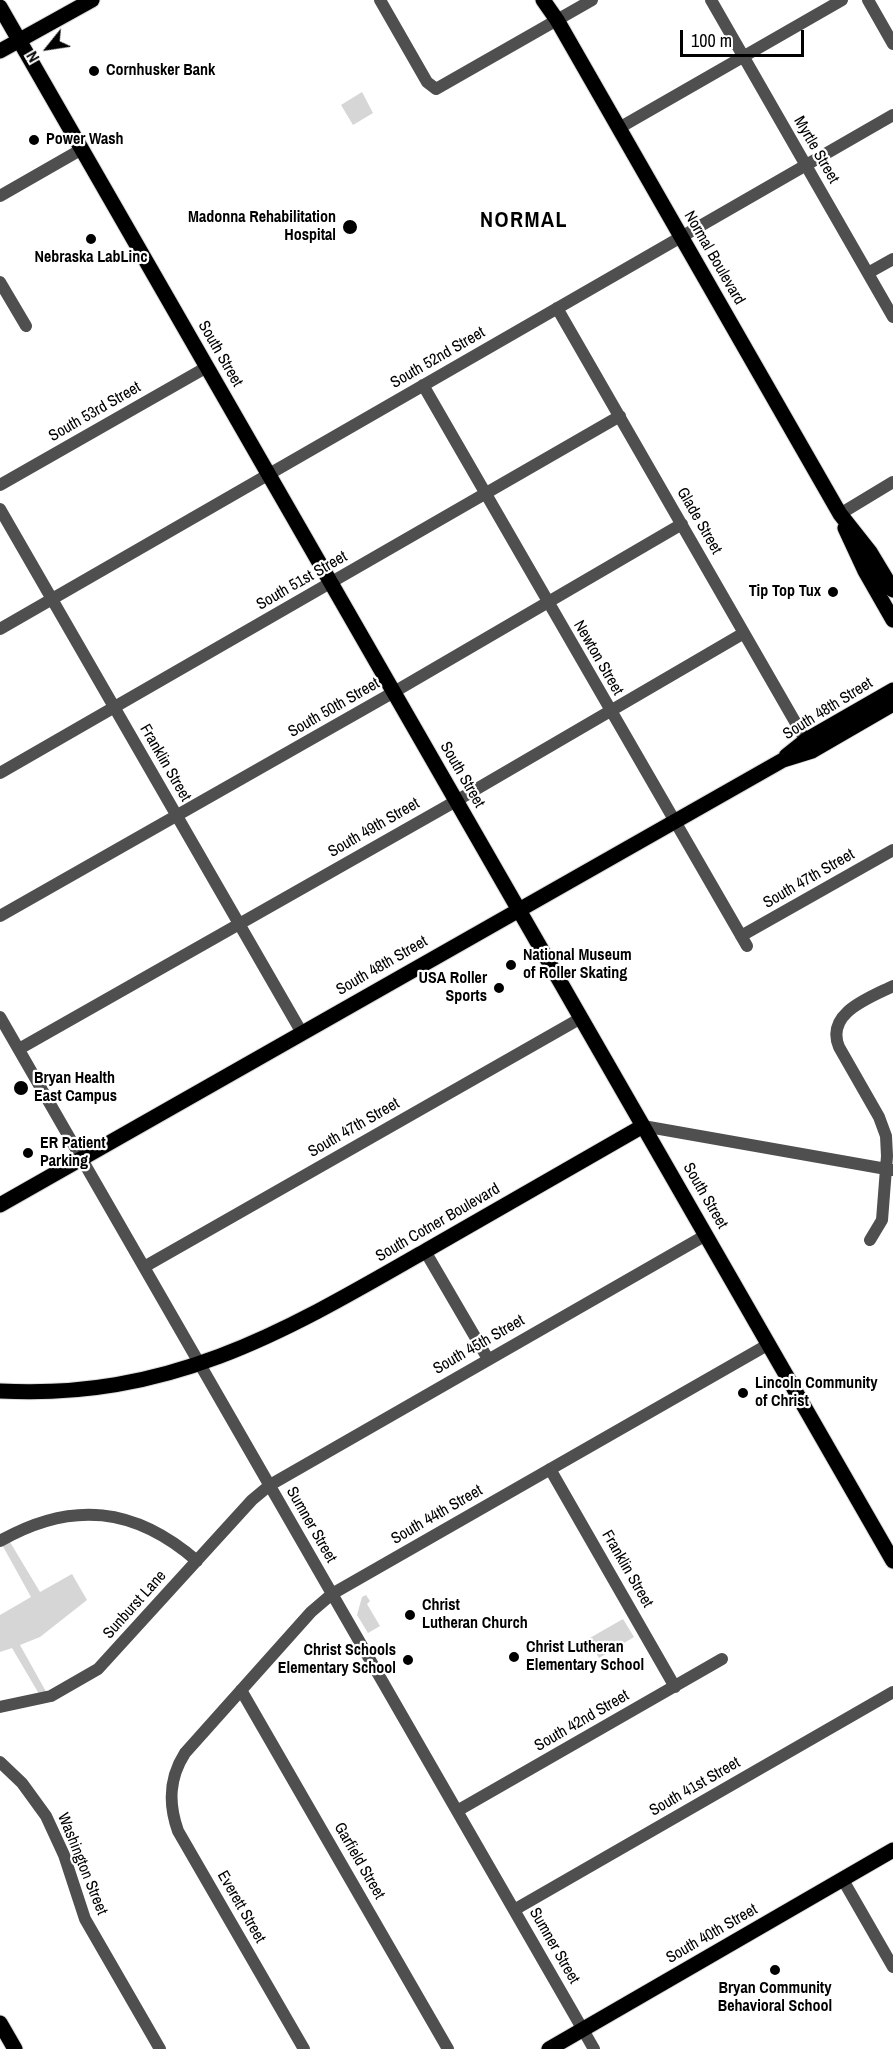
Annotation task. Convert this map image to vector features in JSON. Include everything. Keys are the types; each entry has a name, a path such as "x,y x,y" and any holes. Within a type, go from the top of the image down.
{"main road":[{"path":"0,51 92,0"},
{"name":"Normal Boulevard","path":"543,0 557,20 840,514 857,556 893,620"},
{"name":"Normal Boulevard","path":"548,0 557,20"},
{"name":"South Street","path":"0,7 893,1562"},
{"name":"Normal Boulevard","path":"840,514 870,552 893,590"},
{"name":"South 48th Street","path":"0,1205 783,760 893,690"},
{"name":"South 48th Street","path":"809,745 893,704"},
{"name":"South Cotner Boulevard","path":"0,1391 42,1391 118,1384 200,1364 288,1328 643,1126"},
{"name":"South 40th Street","path":"549,2049 893,1850"},
{"path":"0,2023 15,2049"}],"street":[{"path":"380,0 427,82 434,88 442,87 592,0"},
{"name":"Myrtle Street","path":"711,0 893,317"},
{"path":"619,128 842,0"},
{"path":"868,0 893,44"},
{"name":"South 52nd Street","path":"0,629 893,115"},
{"path":"0,196 82,149"},
{"path":"868,273 893,259"},
{"path":"0,282 26,326"},
{"name":"Glade Street","path":"557,308 809,745"},
{"name":"South 53rd Street","path":"0,485 207,367"},
{"name":"Newton Street","path":"423,385 744,941"},
{"name":"South 51st Street","path":"0,773 332,584 620,416"},
{"path":"840,514 893,482"},
{"name":"Franklin Street","path":"0,509 302,1033"},
{"name":"South 50th Street","path":"0,916 682,525"},
{"name":"South 49th Street","path":"19,1049 456,801 744,633"},
{"name":"South 47th Street","path":"744,941 893,850"},
{"path":"870,1240 882,1220 890,1170 884,1130 838,1047 835,1034 837,1023 846,1012 893,986"},
{"name":"Sumner Street","path":"0,1017 594,2049"},
{"name":"South 47th Street","path":"144,1267 582,1018"},
{"path":"643,1126 890,1170"},
{"name":"South 45th Street","path":"270,1485 706,1235"},
{"path":"425,1251 488,1359"},
{"name":"South 44th Street","path":"174,1776 185,1753 311,1612 332,1594 769,1344"},
{"name":"Franklin Street","path":"550,1469 675,1687"},
{"name":"Sunburst Lane","path":"0,1707 51,1696 91,1674 111,1657 252,1500 270,1485"},
{"path":"0,1542 48,1521 77,1515 104,1515 149,1526 177,1544 197,1561"},
{"name":"South 42nd Street","path":"457,1811 722,1659"},
{"name":"Garfield Street","path":"241,1690 448,2049"},
{"name":"South 41st Street","path":"514,1910 893,1692"},
{"name":"Washington Street","path":"0,1762 22,1783 46,1816 64,1855 85,1919 160,2049"},
{"name":"Everett Street","path":"174,1776 171,1805 178,1831 304,2049"},
{"path":"843,1880 893,1967"}],"shaded area":[{"path":"362,92 373,113 353,125 341,105"},
{"path":"7,1537 40,1592 72,1574 87,1600 40,1637 20,1645 49,1697 42,1699 12,1648 0,1652 0,1615 31,1597 0,1541"},
{"path":"366,1595 370,1601 367,1604 380,1626 368,1633 357,1615 362,1597"},
{"path":"623,1619 634,1637 599,1658 588,1639"}],"place":[{"name":"Cornhusker Bank","path":"94,71"},
{"name":"Power Wash","path":"34,140"},
{"name":"Madonna Rehabilitation Hospital","path":"350,227"},
{"name":"Nebraska LabLinc","path":"91,239"},
{"name":"Tip Top Tux","path":"833,592"},
{"name":"National Museum of Roller Skating","path":"511,965"},
{"name":"USA Roller Sports","path":"499,988"},
{"name":"Bryan Health East Campus","path":"21,1088"},
{"name":"ER Patient Parking","path":"28,1153"},
{"name":"Lincoln Community of Christ","path":"743,1393"},
{"name":"Christ Lutheran Church","path":"410,1615"},
{"name":"Christ Lutheran Elementary School","path":"514,1657"},
{"name":"Christ Schools Elementary School","path":"408,1660"},
{"name":"Bryan Community Behavioral School","path":"775,1970"}],"district":[{"name":"NORMAL","path":"524,221"}]}
